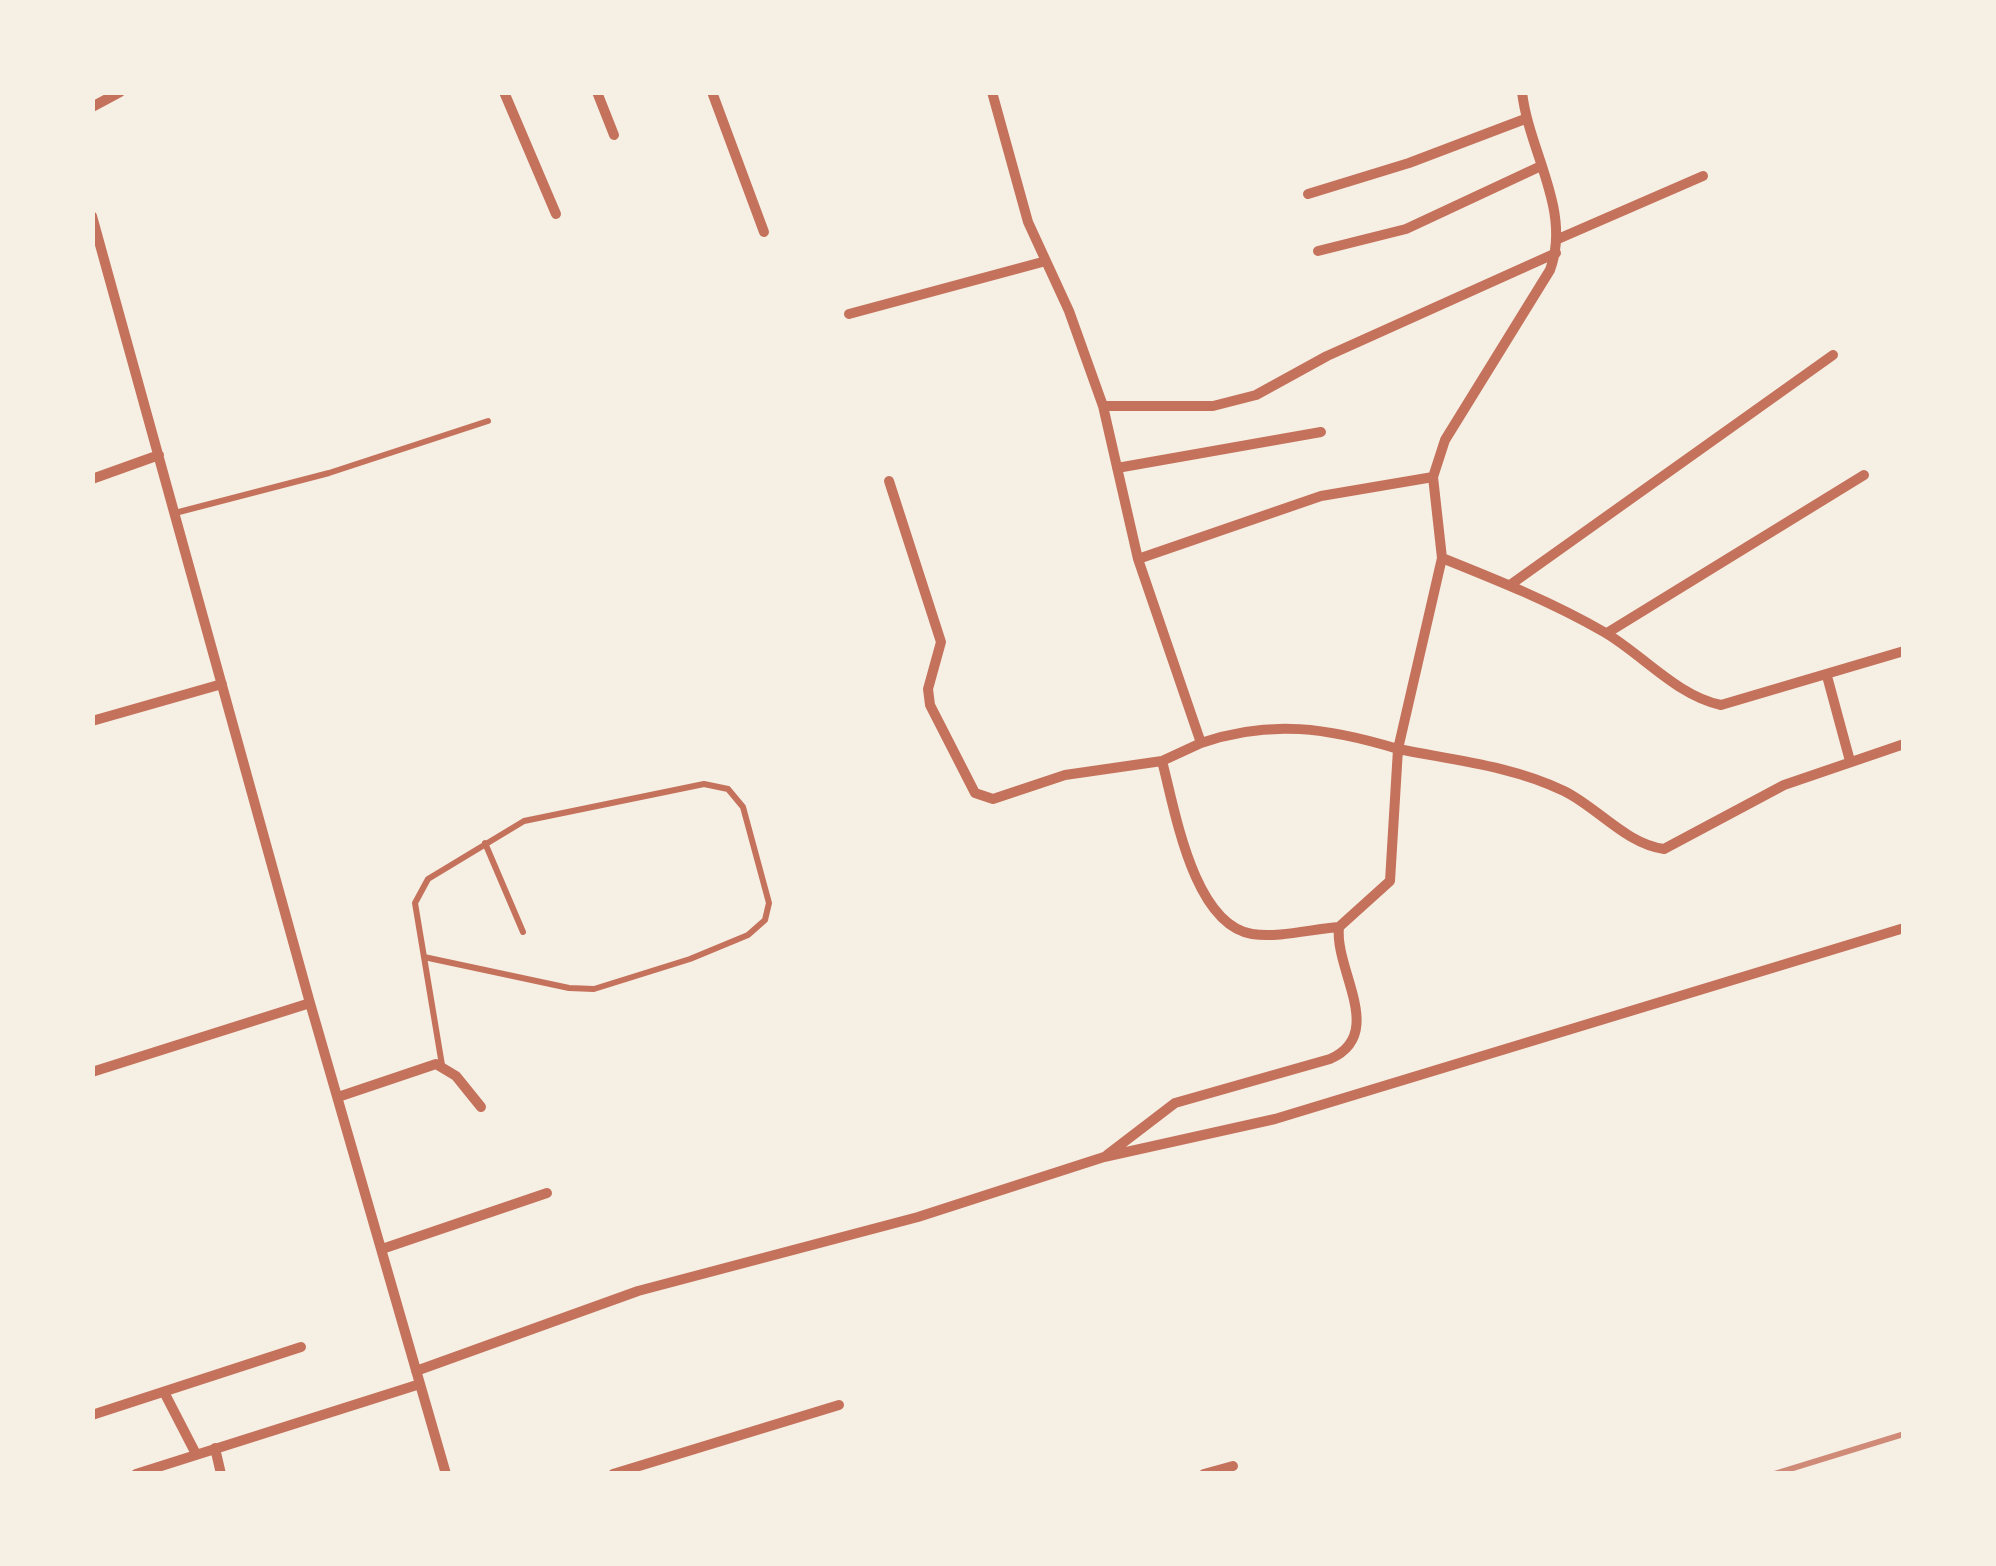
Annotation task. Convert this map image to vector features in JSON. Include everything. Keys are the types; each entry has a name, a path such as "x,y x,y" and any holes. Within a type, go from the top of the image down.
{"street":[{"path":"92,107 120,92"},
{"path":"504,92 556,214"},
{"path":"597,92 614,135"},
{"path":"712,92 764,232"},
{"path":"992,92 1028,222 1103,406 1138,558 1201,743"},
{"path":"1162,761 1189,858 1216,913 1241,931 1256,934 1338,927 1390,881 1398,749 1442,558 1433,478 1445,440 1550,270 1556,254 1558,218 1525,119 1522,92"},
{"path":"1308,194 1410,163 1525,119"},
{"path":"1318,252 1406,229 1540,166"},
{"path":"1558,239 1703,176"},
{"path":"92,216 310,1003 446,1474"},
{"path":"1103,406 1212,406 1256,395 1327,356 1556,254"},
{"path":"849,314 1046,261"},
{"path":"1510,585 1833,355"},
{"path":"1117,468 1321,432"},
{"path":"92,479 160,455"},
{"path":"1606,633 1864,475"},
{"path":"1138,558 1321,496 1433,478"},
{"path":"889,481 940,642 928,689 930,705 975,793 993,799 1065,775 1162,761 1239,730 1315,728 1541,781 1595,808 1636,840 1664,849 1756,798 1850,760 1904,744"},
{"path":"1442,558 1510,585 1606,633 1694,695 1720,706 1904,651"},
{"path":"1827,676 1850,760"},
{"path":"92,722 222,684"},
{"path":"1104,1157 1175,1103 1347,1050 1358,1025 1338,927"},
{"path":"416,1371 638,1291 918,1217 1104,1157 1275,1118 1904,928"},
{"path":"92,1072 310,1003"},
{"path":"338,1097 442,1065 481,1107"},
{"path":"382,1248 547,1193"},
{"path":"92,1416 300,1347"},
{"path":"136,1474 420,1384"},
{"path":"164,1392 196,1454"},
{"path":"614,1474 839,1405"},
{"path":"214,1448 221,1474"},
{"path":"1204,1474 1232,1466"}],"lane":[{"path":"175,513 329,473 488,421"},
{"path":"424,958 568,988 594,989 748,935 768,912 769,903 743,807 717,784 552,812 524,821 420,887 415,903 424,958 442,1065"},
{"path":"485,844 522,932"}],"railway":[{"path":"1774,1474 1904,1434"}]}
